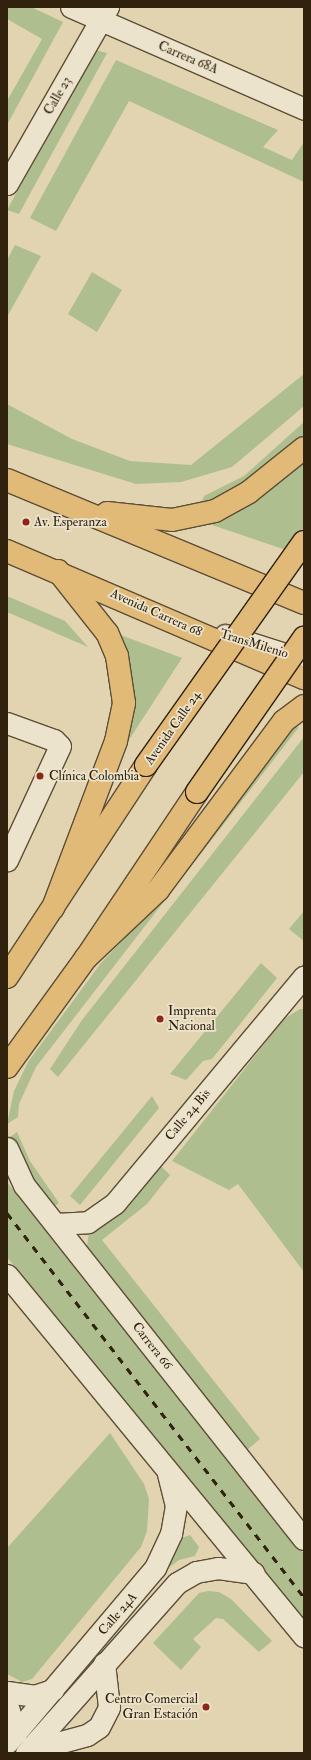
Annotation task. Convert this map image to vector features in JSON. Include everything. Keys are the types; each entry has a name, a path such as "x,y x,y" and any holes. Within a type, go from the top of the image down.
{"main road":[{"path":"72,508 148,519 202,514 239,499 304,448"},
{"path":"7,480 180,553 304,603"},
{"name":"Avenida Calle 24","path":"8,976 146,766 304,542"},
{"name":"Avenida Carrera 68","path":"7,550 304,678"},
{"path":"53,908 116,741 124,703 116,656 107,633 58,571"},
{"path":"7,1067 86,958 196,792 304,638"},
{"path":"86,958 158,890 284,721 304,706"}],"street":[{"name":"Carrera 68A","path":"72,7 105,14 303,105"},
{"name":"Calle 23","path":"7,184 105,14"},
{"path":"180,553 304,609"},
{"name":"TransMilenio","path":"158,614 304,660"},
{"path":"7,723 54,740 60,746 7,860"},
{"name":"Calle 24 Bis","path":"55,1224 88,1222 115,1203 304,976"},
{"name":"Carrera 66","path":"7,1148 24,1185 304,1539"},
{"path":"7,1275 163,1462 254,1573 304,1637"},
{"name":"Calle 24A","path":"11,1739 137,1592 163,1553 176,1506 163,1462"},
{"name":"Calle 24A","path":"27,1752 154,1605 183,1580 196,1572 218,1568 254,1573"},
{"path":"27,1752 87,1736 99,1728 109,1707 104,1662"},
{"path":"7,1692 34,1696 53,1690"},
{"path":"7,1704 11,1739"}],"green space":[{"path":"7,7 31,7 63,22 7,125 7,101 42,39 7,19"},
{"path":"95,50 107,53 19,214 7,210"},
{"path":"116,60 278,130 263,147 292,160 304,142 304,182 129,101 56,231 30,218"},
{"path":"15,245 41,256 7,317 7,260"},
{"path":"92,272 122,290 97,332 68,314"},
{"path":"304,374 304,406 232,467 181,482 136,484 7,444 7,404 72,439 130,461 191,465"},
{"path":"304,422 304,435 253,479 200,507 204,496 244,476"},
{"path":"304,457 304,529 289,551 206,523"},
{"path":"7,596 65,621 88,647 7,612"},
{"path":"118,634 182,658 127,743 133,694"},
{"path":"299,727 36,1067 19,1104 18,1117 7,1124 14,1091 28,1062 101,963 161,900 288,728"},
{"path":"304,737 304,772 58,1077 50,1069 82,1020"},
{"path":"304,911 304,941 289,929"},
{"path":"261,963 277,978 212,1059 203,1061 186,1080 170,1074"},
{"path":"300,1009 304,1009 304,1272 238,1184 229,1190 172,1161 284,1019"},
{"path":"152,1096 159,1108 80,1205 70,1196"},
{"path":"17,1132 30,1161 59,1203 51,1209 12,1148 9,1138"},
{"path":"161,1166 170,1175 147,1204 102,1240 260,1439 247,1450 87,1246 89,1232 129,1206"},
{"path":"7,1182 304,1554 304,1625 7,1257"},
{"path":"110,1433 144,1484 149,1499 147,1531 141,1547 32,1679 22,1682 7,1674 7,1548"},
{"path":"190,1535 199,1547 195,1556 179,1560 159,1575 179,1539"},
{"path":"208,1591 219,1592 231,1599 272,1641 259,1652 223,1619 216,1618 193,1639 201,1647 181,1670 153,1643 199,1593"}],"railway":[{"path":"7,1213 304,1597"}],"place":[{"name":"Av. Esperanza","path":"26,522"},
{"name":"Clínica Colombia","path":"40,776"},
{"name":"Imprenta Nacional","path":"160,1019"},
{"name":"Centro Comercial Gran Estación","path":"206,1707"}]}
